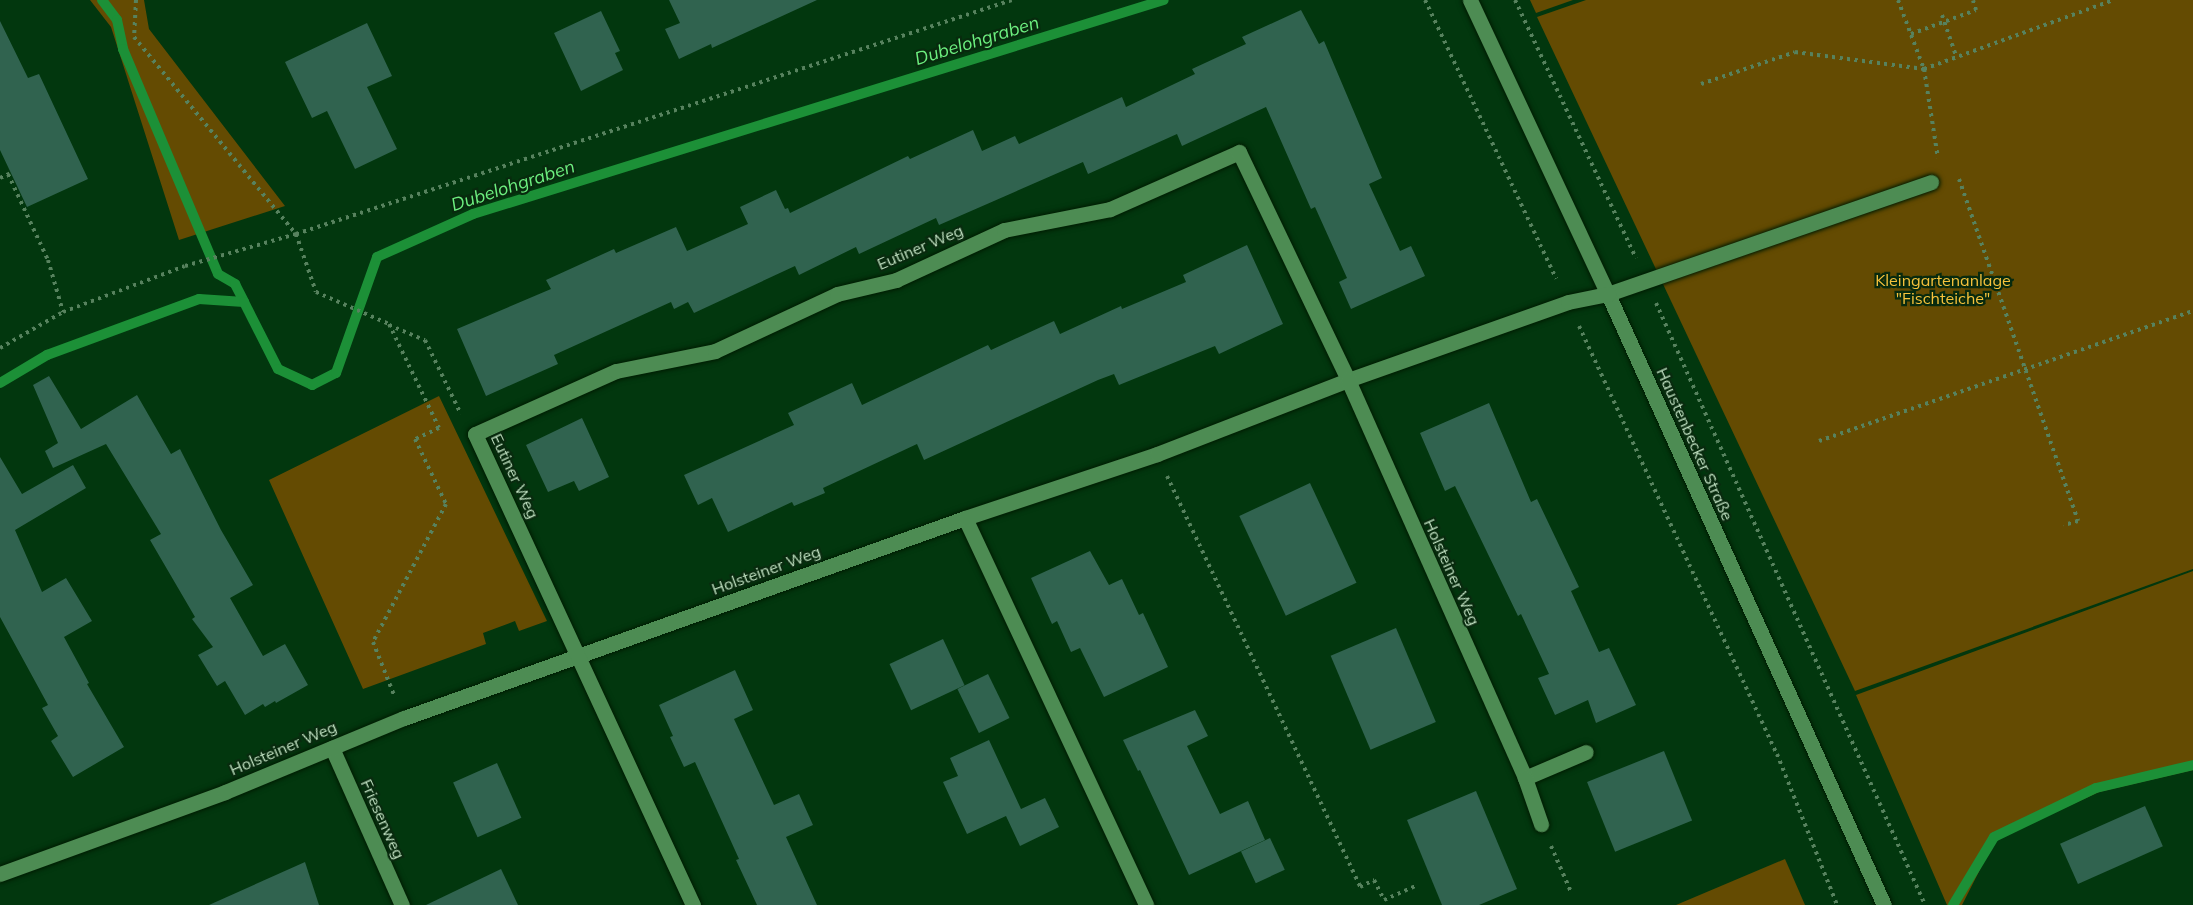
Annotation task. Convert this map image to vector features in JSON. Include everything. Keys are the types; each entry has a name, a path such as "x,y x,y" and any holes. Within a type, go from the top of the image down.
{"street":[{"name":"Haustenbecker Straße","path":"1470,0 1608,294 1884,905"},
{"name":"Eutiner Weg","path":"580,656 475,434 616,371 715,351 837,294 896,280 1004,230 1110,210 1239,152 1347,380"},
{"name":"Holsteiner Weg","path":"0,874 225,792 404,718 965,518 1156,454 1347,380 1568,302 1608,294 1645,279 1931,182"},
{"name":"Holsteiner Weg","path":"1347,380 1525,778 1541,824"},
{"path":"965,518 1146,905"},
{"path":"580,656 693,905"},
{"name":"Friesenweg","path":"332,748 402,905"},
{"path":"1525,778 1586,752"}],"path":[{"path":"136,0 134,37 296,234 316,292 426,340 462,418 475,434"},
{"path":"0,348 63,312 216,256 296,234 1012,0"},
{"path":"1425,0 1568,302 1777,754 1837,905"},
{"path":"1515,0 1645,279 1925,905"},
{"path":"1898,0 1924,69 1934,148 1940,166"},
{"path":"1911,34 1976,10 1973,0"},
{"path":"1701,84 1796,52 1924,69 2114,0"},
{"path":"1942,15 1956,56"},
{"path":"0,178 10,174 48,261 63,312"},
{"path":"1964,191 2078,521 2064,525"},
{"path":"1819,441 2193,311"},
{"path":"388,324 439,428"},
{"path":"404,718 373,642 446,504 415,439 444,425"},
{"path":"1156,454 1360,887 1374,880 1384,900 1416,886"},
{"path":"1541,824 1571,892"}],"green space":[{"path":"90,0 144,0 149,29 285,206 179,240 111,27"},
{"path":"1530,0 1573,0 1536,13"},
{"name":"Kleingartenanlage \"Fischteiche\"","path":"1586,0 2193,0 2193,569 1855,691 1537,17"},
{"path":"439,396 547,621 519,631 515,621 483,633 486,644 363,689 269,480"},
{"path":"2193,571 2193,770 2099,792 1995,840 1962,905 1947,905 1856,695"},
{"path":"1785,859 1805,905 1676,905"}],"building":[{"path":"669,0 817,0 712,48 711,44 679,59 665,29 680,23"},
{"path":"1301,10 1319,44 1324,41 1382,178 1369,184 1400,251 1411,246 1425,276 1351,309 1339,282 1347,278 1315,207 1311,209 1266,107 1182,146 1177,134 1088,174 1083,162 939,225 936,218 859,254 856,247 799,275 795,266 694,313 688,302 674,309 671,302 554,355 558,364 486,396 457,329 551,289 546,280 614,249 616,253 676,227 687,251 748,224 740,207 776,190 785,209 788,208 790,213 908,156 910,159 973,130 982,151 1015,136 1019,144 1122,97 1126,107 1195,74 1192,69 1246,44 1242,37"},
{"path":"601,11 620,51 615,53 623,70 581,91 554,33"},
{"path":"0,21 28,78 39,74 88,179 27,207 0,150"},
{"path":"367,23 392,76 367,87 397,149 355,169 327,111 312,118 285,62"},
{"path":"1247,245 1283,324 1219,354 1215,346 1119,385 1114,374 924,460 917,444 823,488 825,493 794,506 792,502 728,532 712,498 698,505 684,475 794,425 788,413 852,383 862,405 988,345 991,350 1054,321 1060,334 1121,306 1122,309 1186,282 1183,275"},
{"path":"49,376 81,429 137,395 171,454 180,449 221,530 253,585 230,598 263,656 285,644 308,685 276,703 275,701 265,707 263,704 245,715 225,681 217,686 198,655 213,647 192,619 195,617 150,540 161,534 106,444 53,468 45,451 58,443 33,385"},
{"path":"1489,403 1531,502 1537,499 1579,587 1571,591 1599,652 1609,648 1636,705 1596,723 1588,700 1555,715 1538,678 1549,674 1521,614 1518,616 1455,486 1445,491 1420,433"},
{"path":"582,418 609,477 579,491 574,481 548,492 526,445"},
{"path":"0,457 22,494 73,465 86,488 15,530 42,592 66,578 92,621 64,637 89,683 87,684 124,747 73,777 51,741 58,736 42,708 48,705 0,617"},
{"path":"1310,483 1356,583 1286,616 1239,516"},
{"path":"1090,551 1109,585 1122,579 1139,615 1143,613 1168,667 1104,697 1080,648 1071,652 1057,621 1052,624 1031,578"},
{"path":"1396,628 1436,722 1370,750 1331,656"},
{"path":"943,639 965,685 911,710 890,664"},
{"path":"735,670 753,710 734,719 774,805 799,794 813,825 786,837 817,905 757,905 695,762 684,767 670,737 673,736 659,705"},
{"path":"988,674 1009,718 979,733 957,689"},
{"path":"1195,710 1208,736 1187,746 1220,814 1248,801 1265,840 1189,875 1140,770 1138,771 1123,740"},
{"path":"989,740 1021,809 1045,798 1059,827 1020,846 1006,816 967,834 943,782 958,776 950,758"},
{"path":"1664,751 1692,821 1615,852 1587,782"},
{"path":"497,763 521,818 478,837 453,783"},
{"path":"1476,791 1517,889 1479,905 1442,905 1407,820"},
{"path":"2145,806 2163,846 2078,884 2060,844"},
{"path":"1270,838 1285,870 1256,883 1241,852"},
{"path":"305,862 319,905 209,905"},
{"path":"501,869 518,905 426,905"}],"waterway":[{"path":"102,0 117,20 123,49 218,274 235,284 244,302"},
{"name":"Dubelohgraben","path":"0,383 47,355 199,299 244,302 278,369 312,385 336,373 377,257 473,214 1164,0"},
{"path":"1953,905 1994,837 2096,788 2193,765"}]}
